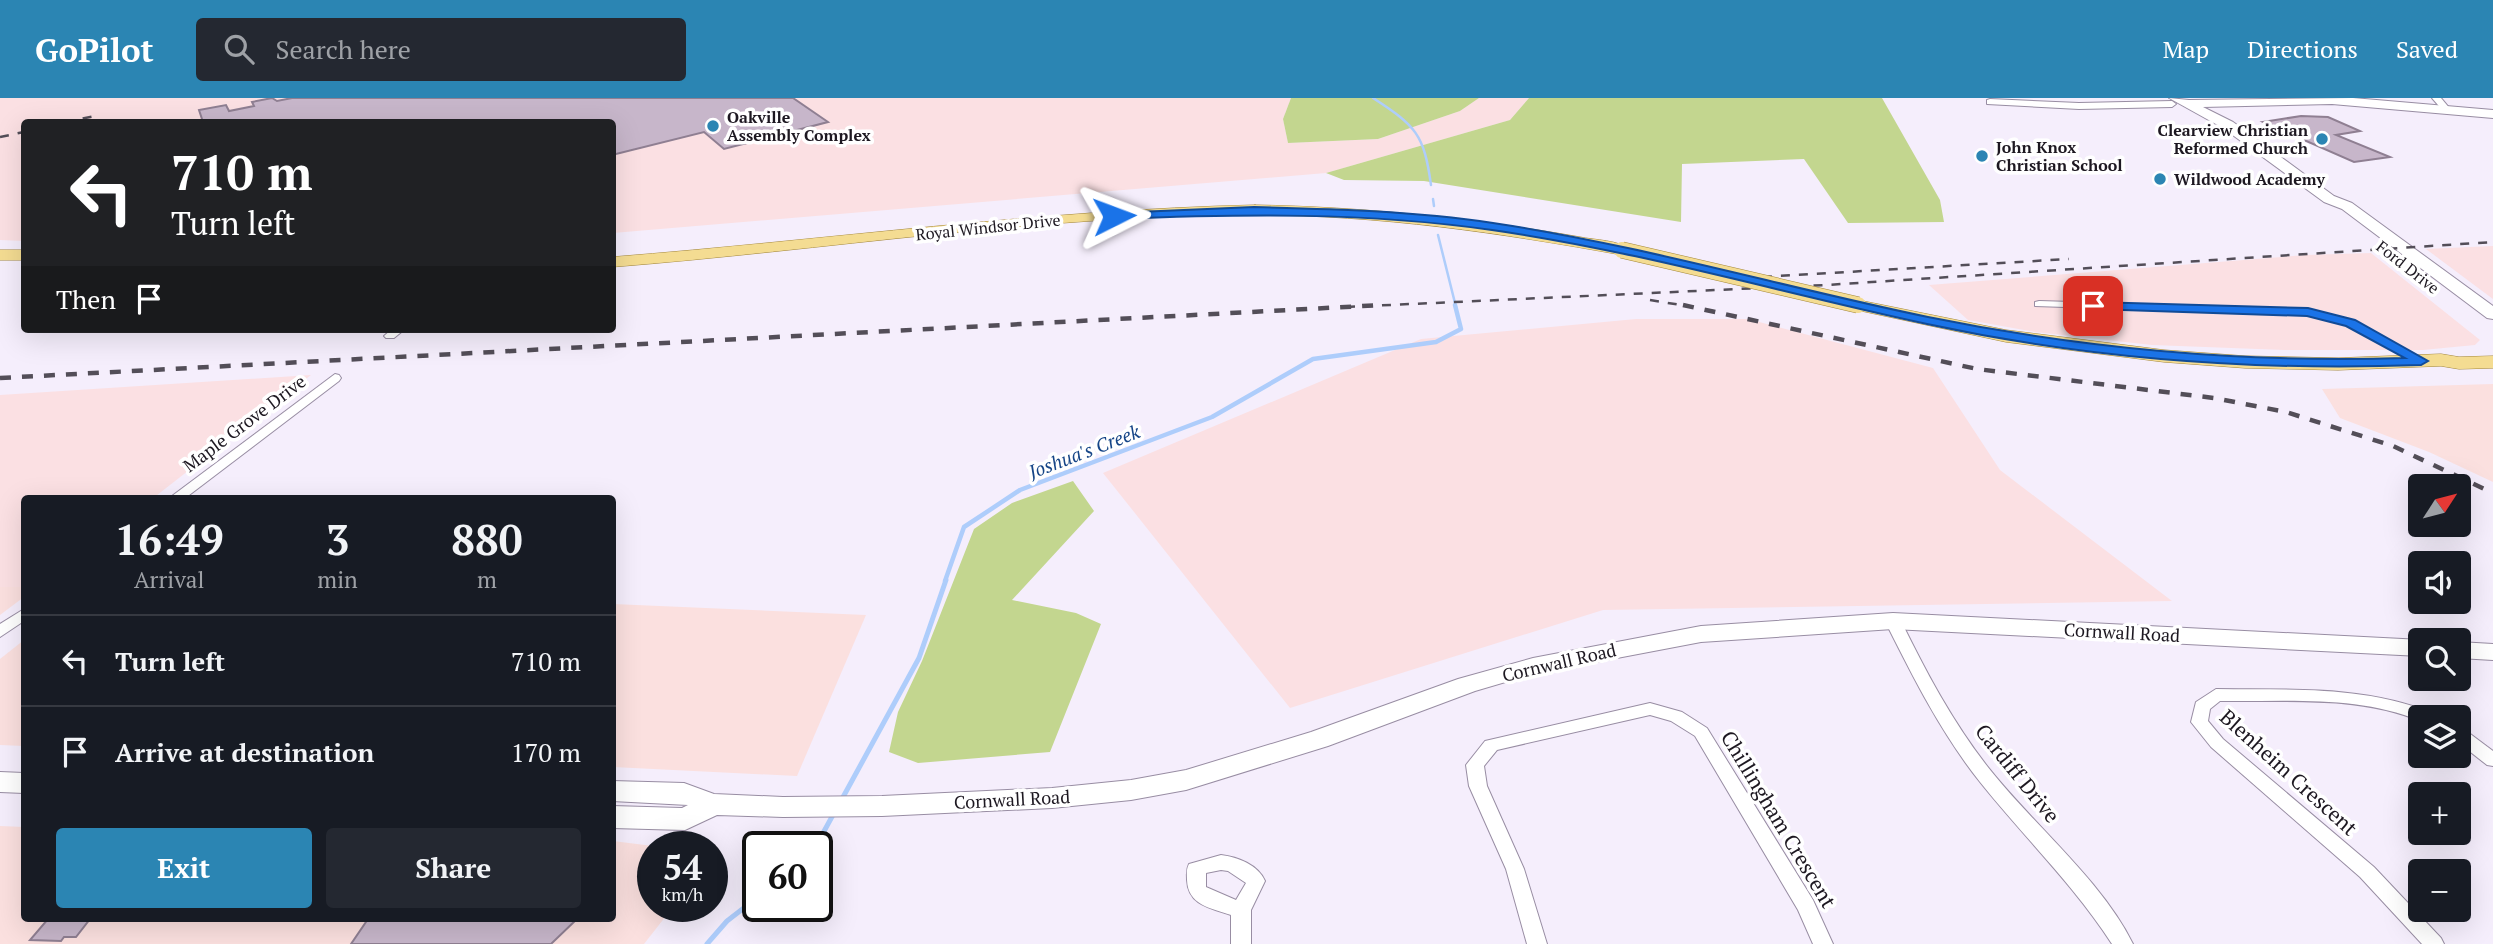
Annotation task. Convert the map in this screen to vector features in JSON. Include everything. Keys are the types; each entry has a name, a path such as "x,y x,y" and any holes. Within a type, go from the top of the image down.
{"main road":[{"path":"2173,101 2332,100 2493,114"},
{"name":"Ford Drive","path":"2173,101 2214,126 2235,132 2329,199 2347,206 2493,314"},
{"name":"Ford Drive","path":"2329,199 2329,205 2493,331"},
{"name":"Royal Windsor Drive","path":"616,262 1089,217 1254,210 1422,218 1493,226 1622,250 2006,336 2164,356 2245,362 2493,362"},
{"path":"0,255 21,255"},
{"path":"0,264 21,264"},
{"name":"Royal Windsor Drive","path":"2431,360 2445,353 2493,350"},
{"name":"Cornwall Road","path":"616,791 684,793 713,804 783,807 882,806 1052,798 1131,790 1175,782 1319,738 1467,685 1533,666 1702,634 1894,621 2408,647"},
{"path":"2471,651 2493,652"},
{"path":"0,782 21,783"},
{"name":"Cornwall Road","path":"616,817 685,819 713,804"}],"street":[{"path":"2436,98 2447,110"},
{"path":"1990,102 2090,107 2173,101"},
{"path":"2039,304 2308,312 2351,323 2431,360"},
{"name":"Maple Grove Drive","path":"181,495 335,378"},
{"path":"0,632 21,616"},
{"name":"Cardiff Drive","path":"1894,621 1914,665 1968,752 2103,910 2123,944"},
{"name":"Blenheim Crescent","path":"2408,710 2391,703 2358,699 2216,695 2202,706 2199,722 2217,743 2367,872 2434,944"},
{"name":"Chillingham Crescent","path":"1537,944 1515,869 1478,786 1475,765 1490,745 1650,709 1676,716 1700,732 1806,906 1824,944"},
{"path":"2471,743 2493,760"},
{"path":"1241,910 1241,944"}],"shaded area":[{"path":"0,98 1291,98 1283,119 1288,143 1378,139 1460,111 1479,98 1529,98 1510,120 1326,173 616,233 616,119 21,119 21,241 0,240"},
{"path":"2493,246 2493,299 2426,249"},
{"path":"2371,253 2480,340 2475,345 2423,350 2284,350 2152,345 2035,332 1968,320 1929,285 2306,255"},
{"path":"1636,319 1748,319 1933,368 2000,470 2172,601 1603,610 1290,708 1103,473 1421,339"},
{"path":"311,375 157,495 21,495 21,587 0,587 0,395"},
{"path":"2493,384 2493,482 2429,452 2340,418 2322,389"},
{"path":"0,587 21,587 21,599 0,615"},
{"path":"616,604 866,615 797,776 616,767"},
{"path":"21,642 21,746 0,745 0,659"},
{"path":"0,826 21,827 21,922 616,922 616,841 637,844 637,922 661,922 644,944 0,944"}],"green space":[{"path":"1291,98 1479,98 1460,111 1378,139 1288,143 1283,119"},
{"path":"1529,98 1882,98 1940,200 1944,222 1848,223 1804,159 1682,164 1681,222 1424,181 1344,180 1326,173 1510,120"},
{"path":"1073,481 1094,511 1012,600 1076,613 1101,624 1050,752 918,763 889,752 898,712 922,661 974,529 1012,503"}],"building":[{"name":"Oakville Assembly Complex","path":"272,98 277,101 292,98 793,98 828,122 724,149 704,132 616,154 616,119 202,119 199,110 226,105 229,111 254,106 252,102"},
{"name":"Clearview Christian Reformed Church","path":"2301,116 2328,117 2360,131 2336,135 2390,157 2354,162 2263,122"},
{"path":"45,922 88,922 76,937 64,937 61,941 30,940"},
{"path":"366,922 574,922 551,944 351,944"}],"waterway":[{"name":"Joshua's Creek","path":"1373,98 1399,116 1415,133 1425,154 1431,185"},
{"name":"Joshua's Creek","path":"1433,199 1434,206"},
{"name":"Joshua's Creek","path":"1438,235 1456,307"},
{"name":"Joshua's Creek","path":"945,581 964,527 1020,490 1212,417 1313,359 1436,342 1461,329 1455,305"},
{"name":"Joshua's Creek","path":"842,799 919,658 946,580"},
{"name":"Joshua's Creek","path":"824,831 834,813"},
{"name":"Joshua's Creek","path":"707,944 727,921 742,909"}],"railway":[{"path":"80,119 100,115"},
{"path":"0,137 21,133"},
{"path":"1346,307 1826,285 2493,242"},
{"path":"1727,279 2069,259"},
{"path":"1650,300 1690,306"},
{"path":"0,378 1383,305"},
{"path":"1683,305 1690,306"},
{"path":"1690,306 1977,369 2214,398 2286,412 2393,446 2493,493"}],"place":[{"name":"Oakville Assembly Complex","path":"713,126"},
{"name":"Clearview Christian Reformed Church","path":"2322,139"},
{"name":"John Knox Christian School","path":"1982,156"},
{"name":"Wildwood Academy","path":"2160,179"}],"route":[{"path":"1114,216 1254,210 1374,214 1493,226 1622,250 1928,321 2006,336 2164,356 2245,362 2338,364 2421,361 2351,323 2308,312 2093,306"}]}
